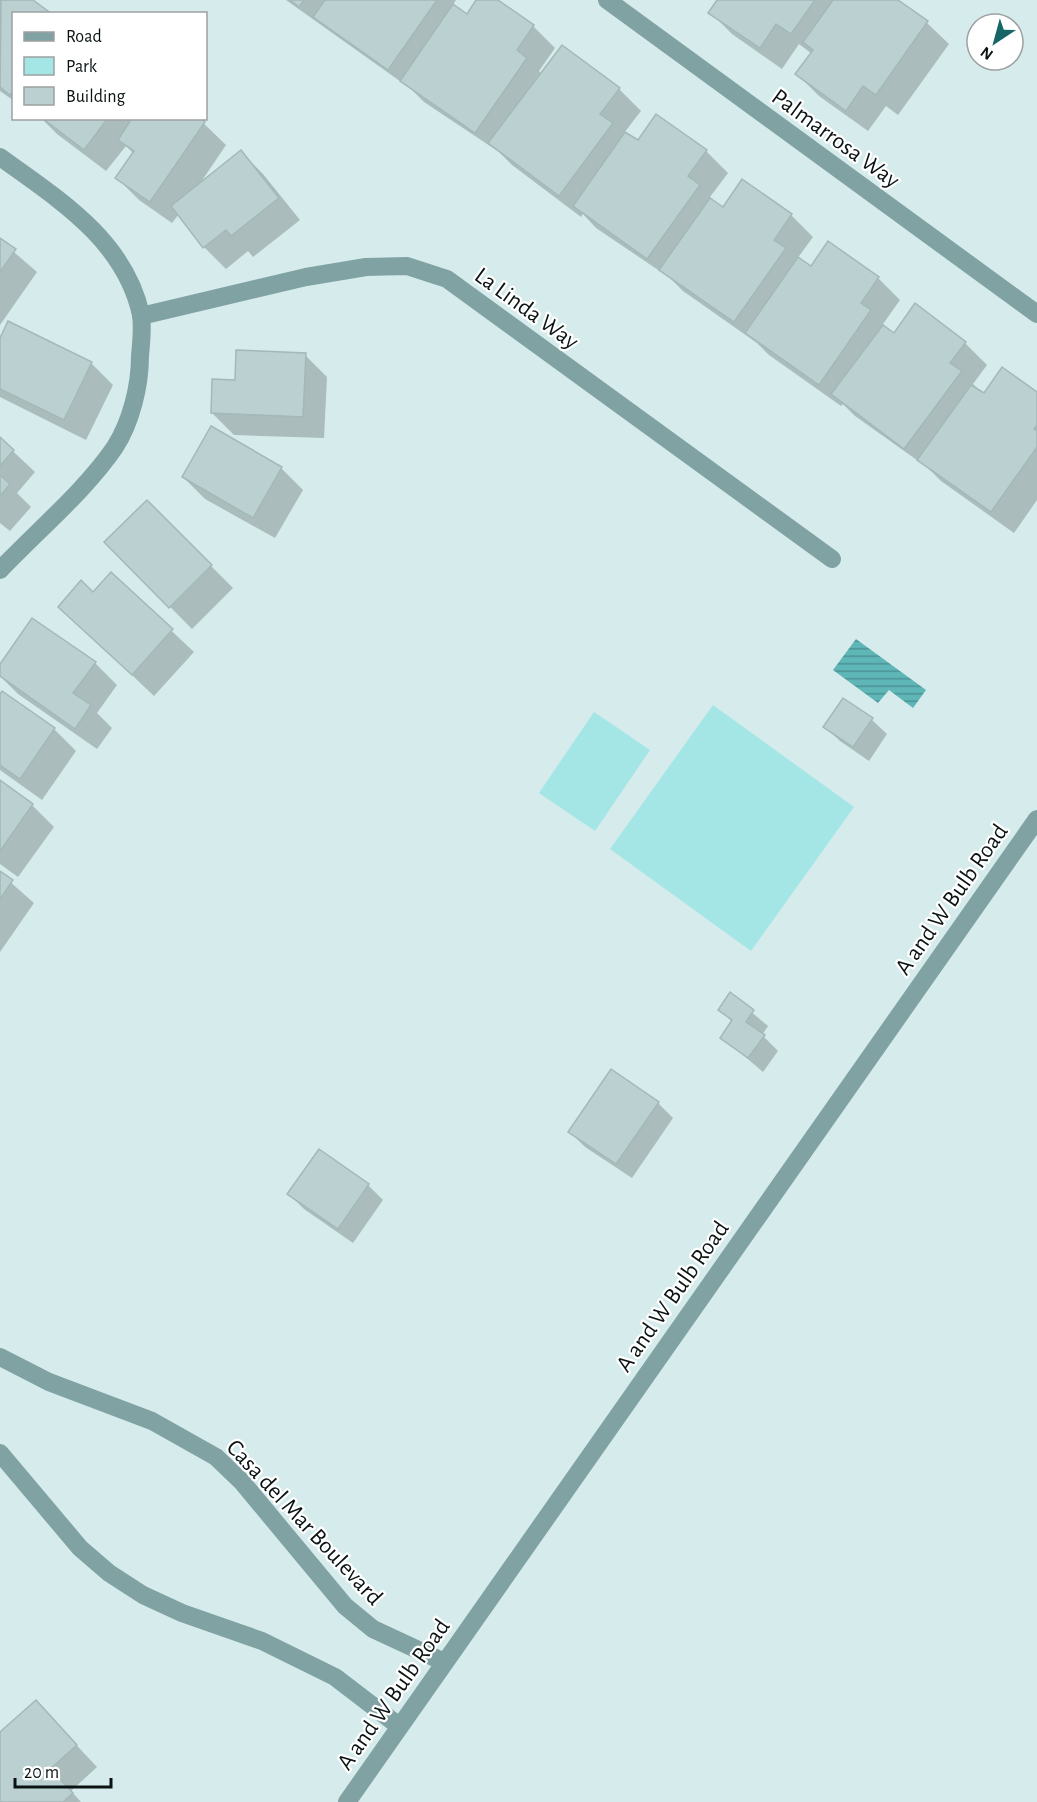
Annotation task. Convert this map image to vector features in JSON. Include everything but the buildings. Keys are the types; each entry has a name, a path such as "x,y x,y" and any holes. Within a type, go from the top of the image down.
{"street":[{"name":"Palmarrosa Way","path":"607,0 1037,314"},
{"path":"0,157 66,205 96,232 123,267 141,316 140,372 133,405 116,446 0,570"},
{"name":"La Linda Way","path":"141,316 306,276 366,267 407,266 447,279 832,559"},
{"name":"A and W Bulb Road","path":"347,1802 1037,819"},
{"name":"Casa del Mar Boulevard","path":"0,1357 49,1382 152,1421 216,1457 242,1482 345,1606 373,1629 444,1662"},
{"path":"0,1452 80,1548 109,1573 143,1595 182,1613 262,1641 334,1677 399,1726"}],"green space":[{"path":"713,705 854,807 751,951 610,849"},
{"path":"594,712 650,750 595,831 539,793"}],"shaded area":[{"path":"856,639 926,690 913,708 889,690 878,703 833,670"}]}
